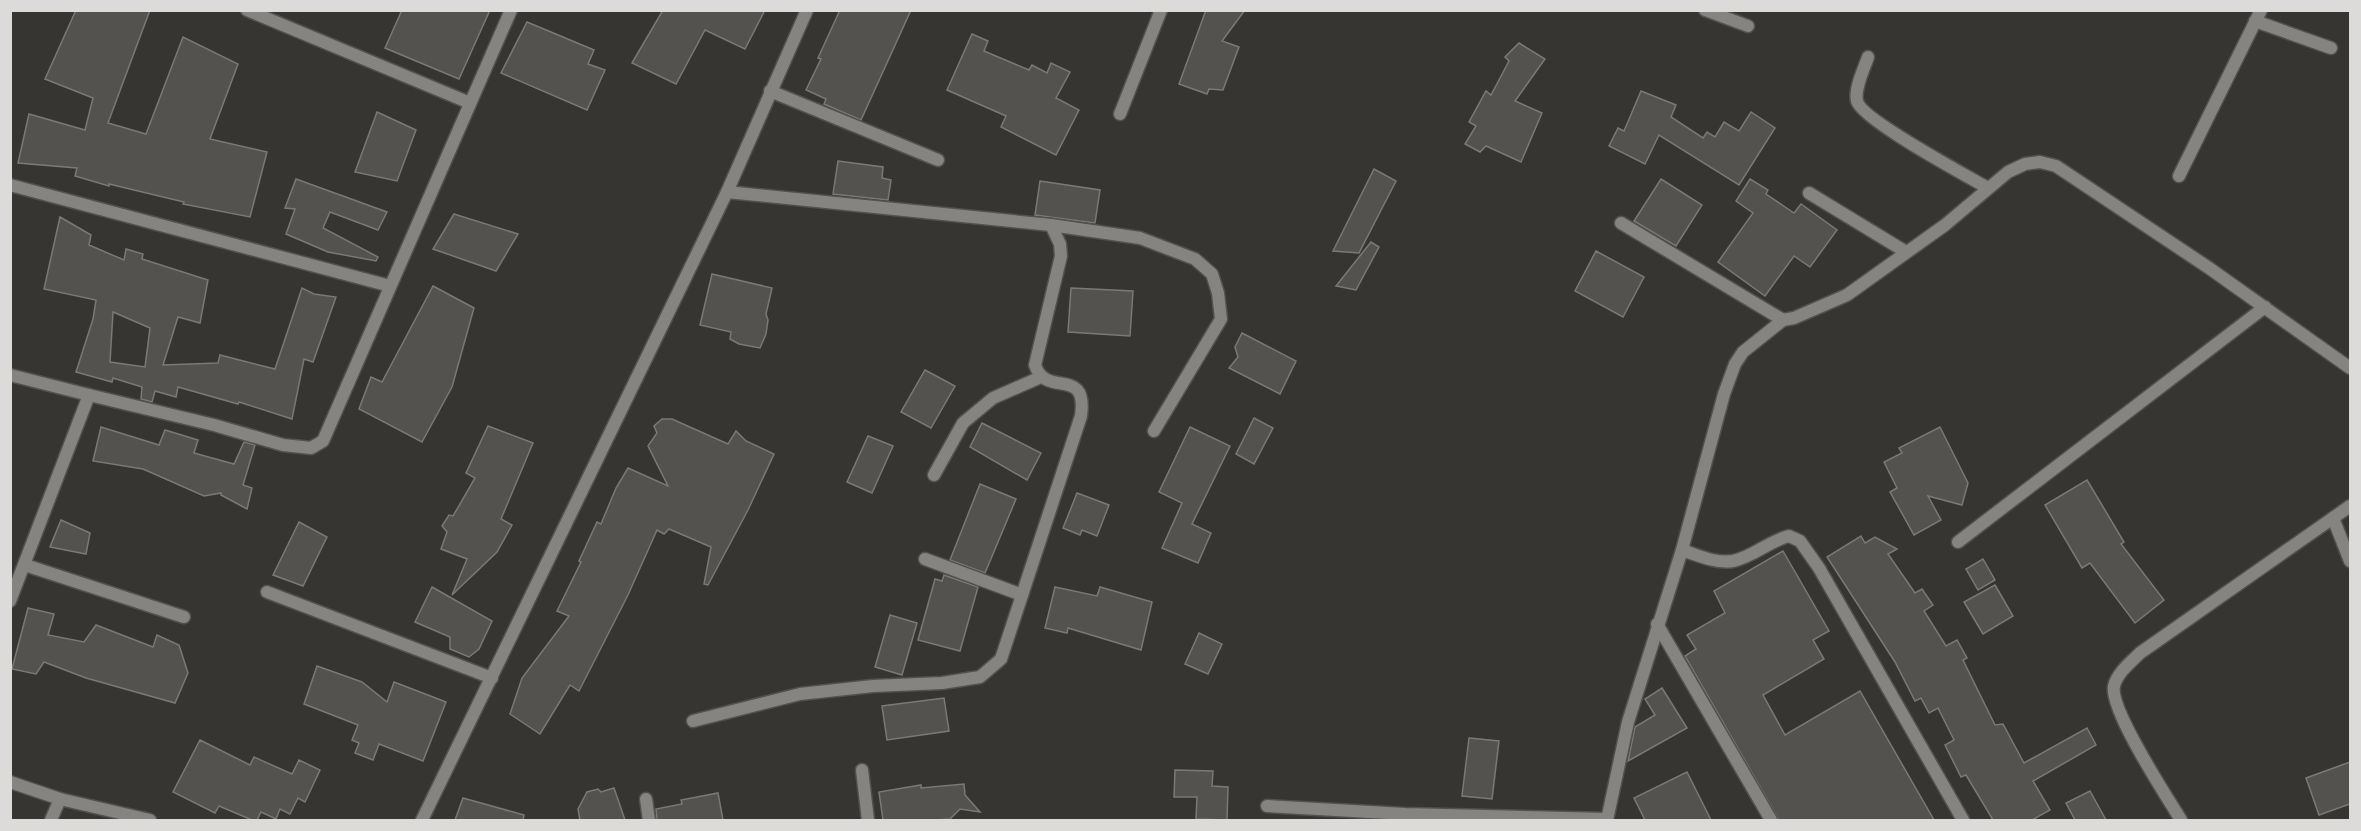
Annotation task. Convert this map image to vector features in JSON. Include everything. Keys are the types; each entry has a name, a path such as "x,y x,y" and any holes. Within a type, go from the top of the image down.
{"street":[{"path":"247,10 470,103"},
{"path":"10,375 214,425 284,445 311,448 323,441 511,10"},
{"path":"422,820 727,192 807,10"},
{"path":"1120,114 1161,10"},
{"path":"1705,10 1748,26"},
{"path":"2179,176 2258,16 2331,48"},
{"path":"1868,57 1856,99 1859,108 1894,132 1988,188"},
{"path":"770,91 938,160"},
{"path":"1267,806 1405,817 1607,820 1628,722 1682,550 1724,394 1735,364 1750,346 1783,320 1794,318 1847,295 1945,225 2008,172 2025,164 2040,162 2056,166 2265,307 2350,368"},
{"path":"10,185 390,286"},
{"path":"727,192 1051,225 1140,238 1195,259 1212,274 1218,292 1221,319 1154,431"},
{"path":"1809,193 1906,252"},
{"path":"1621,223 1783,320"},
{"path":"693,722 800,694 873,686 942,683 980,677 1001,659 1081,416 1083,402 1082,395 1075,387 1046,380 1041,377 1035,365 1061,256 1060,244 1051,225"},
{"path":"1958,542 2265,307"},
{"path":"934,475 963,423 993,398 1041,377"},
{"path":"10,601 89,395"},
{"path":"2181,820 2125,723 2115,700 2114,685 2140,653 2350,506"},
{"path":"2333,518 2350,561"},
{"path":"1682,550 1709,559 1732,561 1777,539 1789,536 1800,541 1819,568 1963,820"},
{"path":"925,559 1022,595"},
{"path":"25,565 183,617"},
{"path":"267,592 492,678"},
{"path":"1658,624 1772,820"},
{"path":"862,770 868,820"},
{"path":"10,782 60,799 150,820"},
{"path":"51,820 60,799"},
{"path":"646,799 649,820"}],"building":[{"path":"76,10 150,10 108,123 146,134 183,37 238,64 210,139 267,152 250,217 183,204 184,202 109,184 109,186 75,176 77,168 18,163 29,114 85,130 93,98 45,79"},
{"path":"402,10 490,10 459,79 385,48"},
{"path":"663,10 765,10 745,49 705,30 676,84 632,63"},
{"path":"840,10 911,10 861,120 824,104 826,99 806,90"},
{"path":"1206,10 1245,10 1222,41 1239,47 1223,90 1209,89 1207,94 1179,84"},
{"path":"527,22 594,50 588,64 605,70 587,110 501,73"},
{"path":"972,34 988,41 984,51 1029,70 1032,65 1047,73 1051,63 1070,72 1056,98 1079,110 1056,155 1001,127 1006,116 947,90"},
{"path":"1519,43 1545,59 1515,101 1542,113 1521,162 1486,146 1480,152 1465,144 1476,126 1469,122 1486,91 1491,95 1509,61 1505,57"},
{"path":"1641,91 1676,105 1671,117 1703,138 1707,132 1715,137 1724,122 1739,131 1751,112 1775,128 1739,185 1659,135 1645,164 1609,146 1618,128 1624,131"},
{"path":"377,112 416,130 397,181 355,172"},
{"path":"838,161 883,167 882,178 891,180 888,200 833,194"},
{"path":"1374,169 1396,181 1359,253 1333,251"},
{"path":"296,179 387,212 378,230 330,212 323,228 378,257 376,261 328,252 286,234 295,209 285,208"},
{"path":"1661,179 1702,205 1676,246 1634,221"},
{"path":"1750,179 1768,190 1766,194 1794,213 1801,204 1837,230 1810,267 1794,256 1765,296 1718,262 1753,213 1736,201"},
{"path":"1040,181 1100,190 1095,223 1035,215"},
{"path":"454,214 518,234 496,271 433,249"},
{"path":"60,217 91,235 89,245 124,260 126,249 143,254 142,259 208,280 200,323 178,317 163,365 218,363 220,355 275,369 302,288 314,294 336,297 313,362 304,359 292,419 239,402 238,404 178,387 176,397 155,391 152,402 141,399 142,387 113,378 112,382 76,372 93,319 96,300 44,289","holes":["113,312 150,328 145,367 110,362"]},
{"path":"1371,242 1379,247 1356,290 1336,286"},
{"path":"1596,251 1644,277 1623,317 1575,291"},
{"path":"712,274 772,288 766,314 768,320 766,334 760,348 739,344 730,339 731,332 700,325"},
{"path":"433,286 474,308 452,387 422,442 359,409 371,377 382,382"},
{"path":"1071,288 1133,291 1130,336 1068,332"},
{"path":"1242,333 1296,361 1280,394 1229,368 1238,357 1235,347"},
{"path":"925,370 955,386 931,428 901,412"},
{"path":"1254,418 1273,428 1254,464 1236,454"},
{"path":"662,419 672,419 728,444 736,431 746,441 774,454 748,510 708,585 704,584 711,547 669,529 664,534 657,530 628,595 579,691 570,685 540,734 510,714 522,678 569,616 557,611 581,562 579,561 597,522 601,524 616,488 628,468 668,486 648,446 657,433 654,426"},
{"path":"982,423 1041,453 1027,480 970,447"},
{"path":"488,426 533,443 501,519 512,525 497,552 452,595 467,559 441,549 447,532 442,526 449,515 453,516 475,478 466,473"},
{"path":"101,427 159,445 165,430 198,440 194,453 234,464 244,442 255,445 243,485 252,488 247,509 221,493 204,496 143,469 93,461"},
{"path":"1190,427 1230,446 1192,524 1211,533 1198,563 1162,548 1182,503 1159,492"},
{"path":"1940,427 1968,483 1962,505 1928,496 1941,520 1914,535 1890,492 1897,488 1884,462 1902,453 1899,448"},
{"path":"868,436 893,446 872,493 847,482"},
{"path":"2087,480 2124,542 2121,544 2164,600 2135,623 2090,563 2082,568 2045,505"},
{"path":"980,484 1016,499 985,573 950,560"},
{"path":"1077,493 1109,505 1097,536 1082,530 1080,535 1063,528"},
{"path":"61,520 90,533 86,554 50,547"},
{"path":"299,522 327,537 303,586 273,575"},
{"path":"1861,536 1865,543 1875,537 1897,549 1888,554 1915,593 1922,589 1933,605 1924,611 1946,646 1957,640 1967,658 1963,660 1995,725 2003,724 2024,763 2087,728 2096,745 2033,781 2050,810 2032,820 1993,820 1966,775 1961,777 1945,745 1954,740 1938,708 1929,713 1921,698 1915,701 1895,662 1827,557"},
{"path":"1783,551 1829,631 1813,640 1824,659 1763,695 1785,735 1860,691 1934,820 1779,820 1685,656 1696,649 1687,635 1725,613 1714,591"},
{"path":"1983,559 1995,580 1978,590 1966,569"},
{"path":"944,575 978,587 960,651 918,640 935,579 942,581"},
{"path":"1995,585 2013,616 1983,634 1964,602"},
{"path":"432,587 492,621 479,649 469,657 450,649 450,637 415,622"},
{"path":"1055,587 1097,596 1100,587 1152,602 1141,650 1068,628 1067,633 1045,628"},
{"path":"28,608 54,614 48,635 84,642 96,625 153,647 157,635 179,645 188,673 175,703 86,678 44,662 36,674 12,669"},
{"path":"890,615 917,623 902,675 875,667"},
{"path":"1199,633 1222,644 1208,674 1185,664"},
{"path":"317,666 362,682 387,702 394,682 446,702 423,761 379,744 373,760 355,753 359,743 352,740 358,725 304,704"},
{"path":"1662,688 1687,728 1628,761 1635,727 1655,715 1645,699"},
{"path":"944,698 949,731 887,740 882,706"},
{"path":"1469,738 1499,741 1492,799 1462,796"},
{"path":"200,740 250,765 254,757 292,774 299,760 320,770 305,802 298,798 290,814 280,809 276,819 261,812 257,820 252,820 219,806 215,813 173,792"},
{"path":"2350,762 2350,804 2319,815 2306,778"},
{"path":"1175,770 1213,771 1212,786 1228,787 1227,820 1196,819 1197,797 1174,797"},
{"path":"1687,772 1711,820 1645,820 1634,798"},
{"path":"964,784 965,795 980,812 960,809 950,819 883,820 879,792 921,785 921,788"},
{"path":"614,788 625,820 580,820 578,809 587,792 598,789 601,792"},
{"path":"2090,791 2106,820 2075,820 2066,803"},
{"path":"718,793 723,820 657,820 656,809 682,804 681,800"},
{"path":"463,798 524,815 523,820 455,820"}]}
